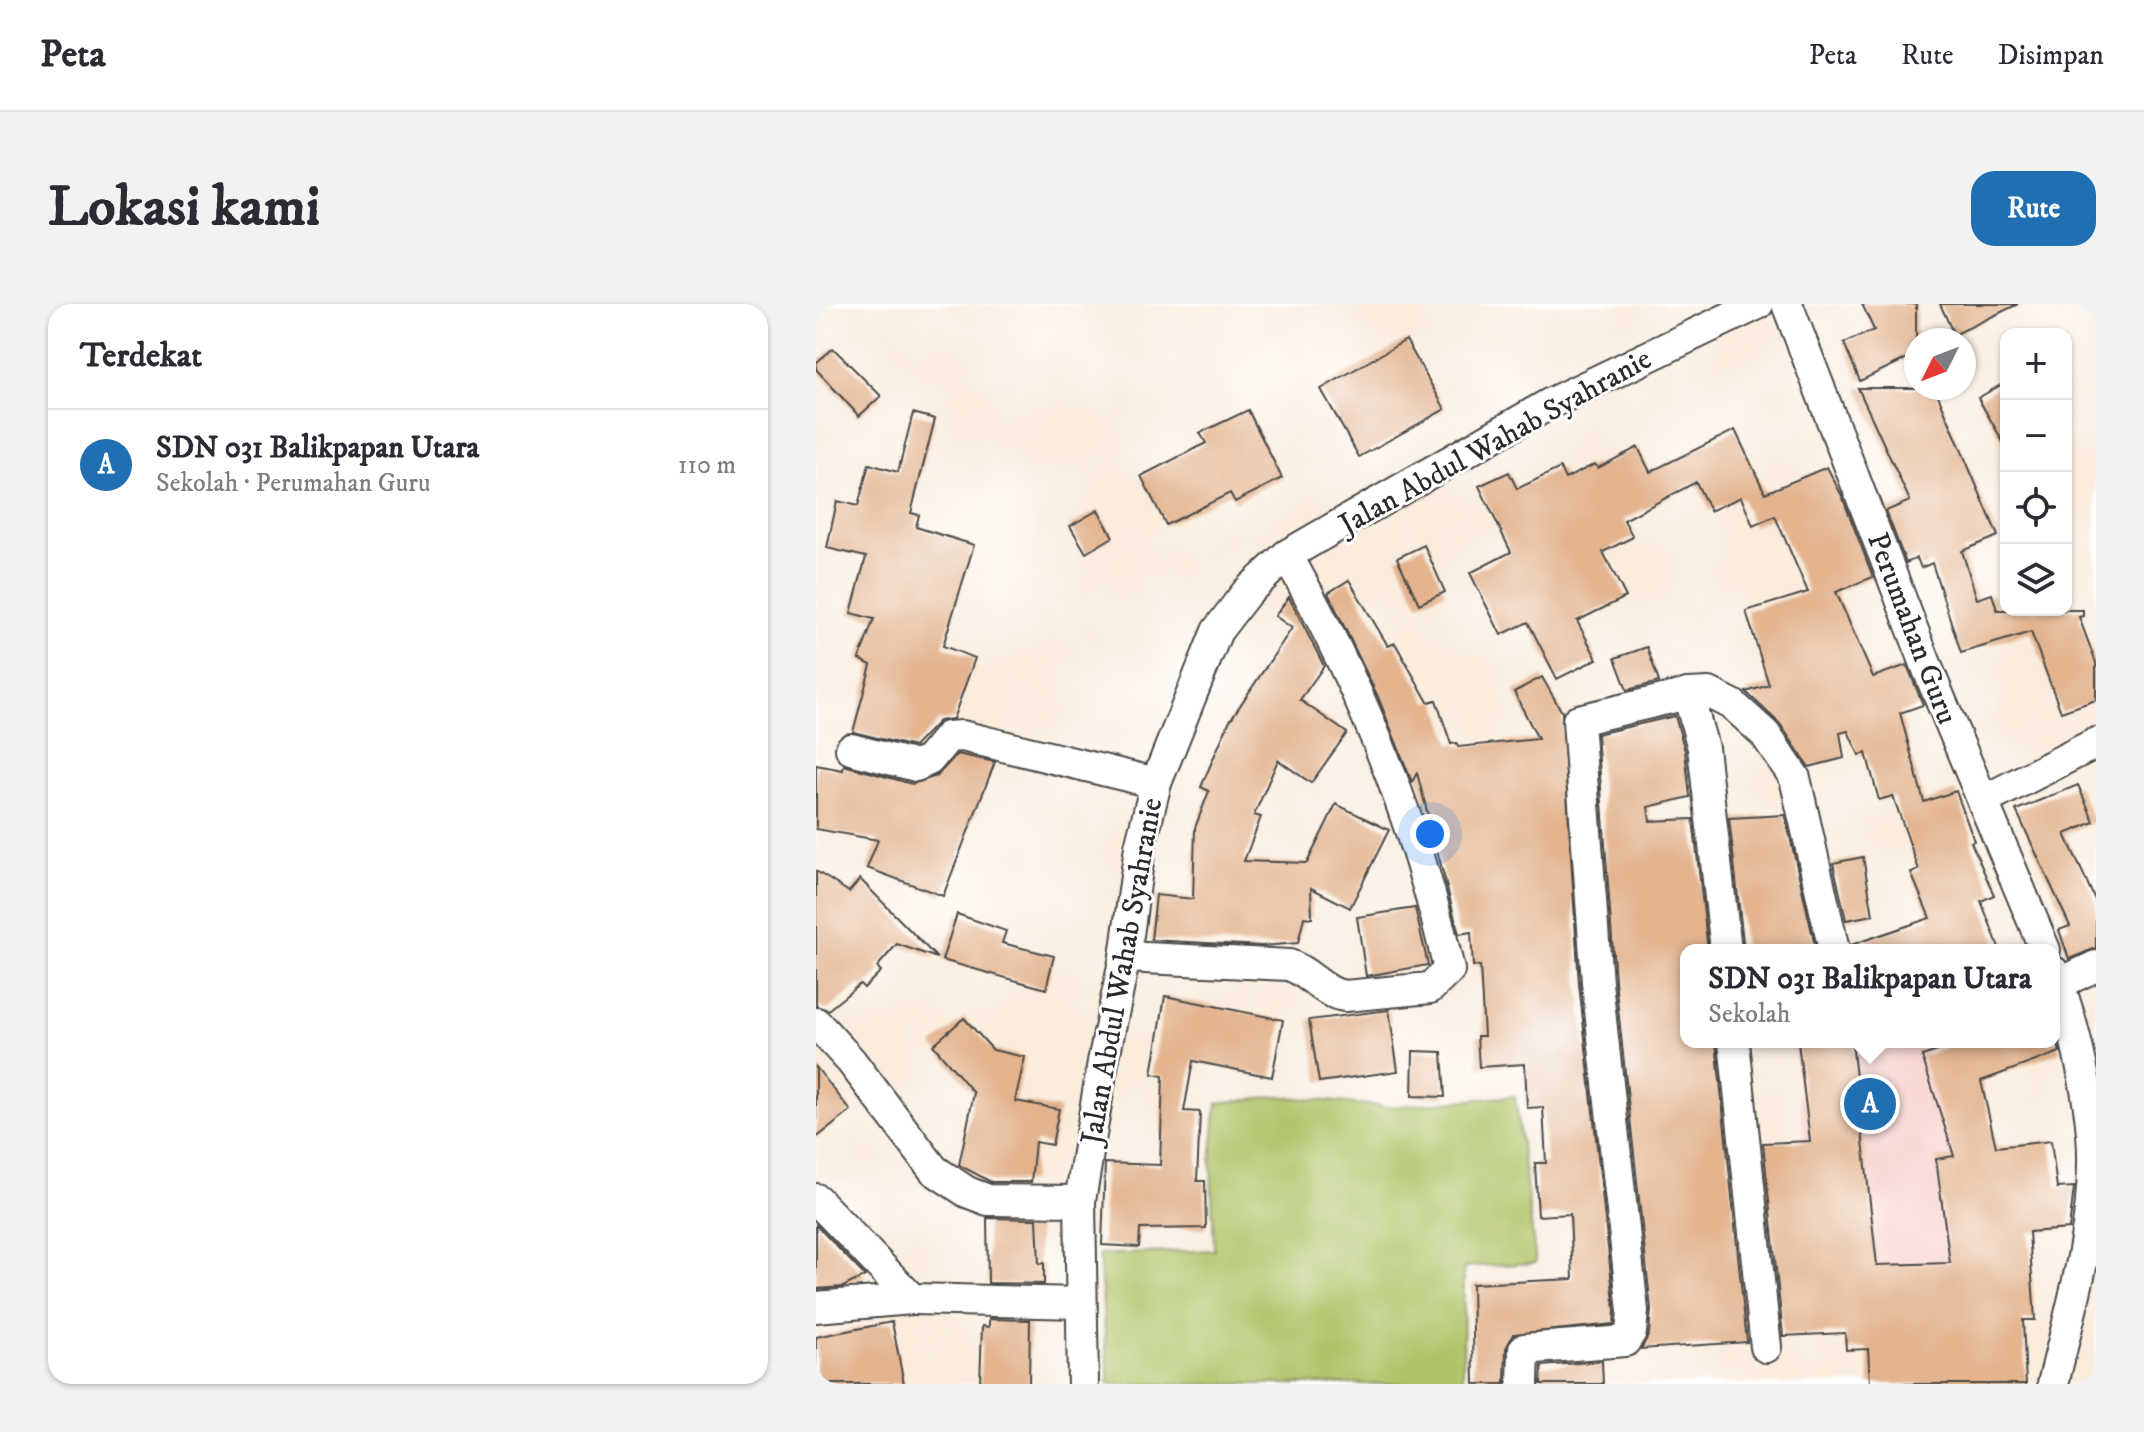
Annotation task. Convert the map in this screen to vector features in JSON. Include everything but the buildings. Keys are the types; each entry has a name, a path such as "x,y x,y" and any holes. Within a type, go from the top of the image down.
{"street":[{"name":"Jalan Abdul Wahab Syahranie","path":"1083,1384 1080,1201 1103,1062 1125,957 1140,847 1156,783 1217,631 1247,592 1287,555 1551,403 1758,304"},
{"name":"Perumahan Guru","path":"1787,304 1931,677 2043,944"},
{"path":"1125,957 1289,965 1304,971 1334,995 1345,996 1430,988 1449,970 1434,902 1403,805 1328,629 1287,555"},
{"path":"1523,1384 1524,1349 1625,1341 1631,1332 1633,1311 1597,983 1578,720 1688,694 1709,693 1733,705 1765,734 1795,778 1833,944"},
{"path":"1688,694 1703,748 1725,944"},
{"path":"851,749 916,766 929,760 948,737 962,736 1156,783"},
{"path":"1983,801 2096,743"},
{"path":"2060,979 2096,966"},
{"path":"2053,1384 2082,1260 2095,1162 2085,1088 2060,995"},
{"path":"816,1023 851,1061 934,1170 967,1192 988,1200 1080,1201"},
{"path":"1735,1048 1766,1347"},
{"path":"816,1199 912,1299"},
{"path":"816,1307 912,1299 1080,1303"}],"shaded area":[{"path":"1794,1048 1918,1048 1927,1055 1989,1258 1820,1281"}],"green space":[{"path":"1277,1096 1387,1107 1515,1096 1536,1263 1464,1267 1463,1384 1109,1384 1099,1255 1214,1250 1211,1162 1217,1103"}],"place":[{"name":"SDN 031 Balikpapan Utara","path":"1870,1104"}]}
